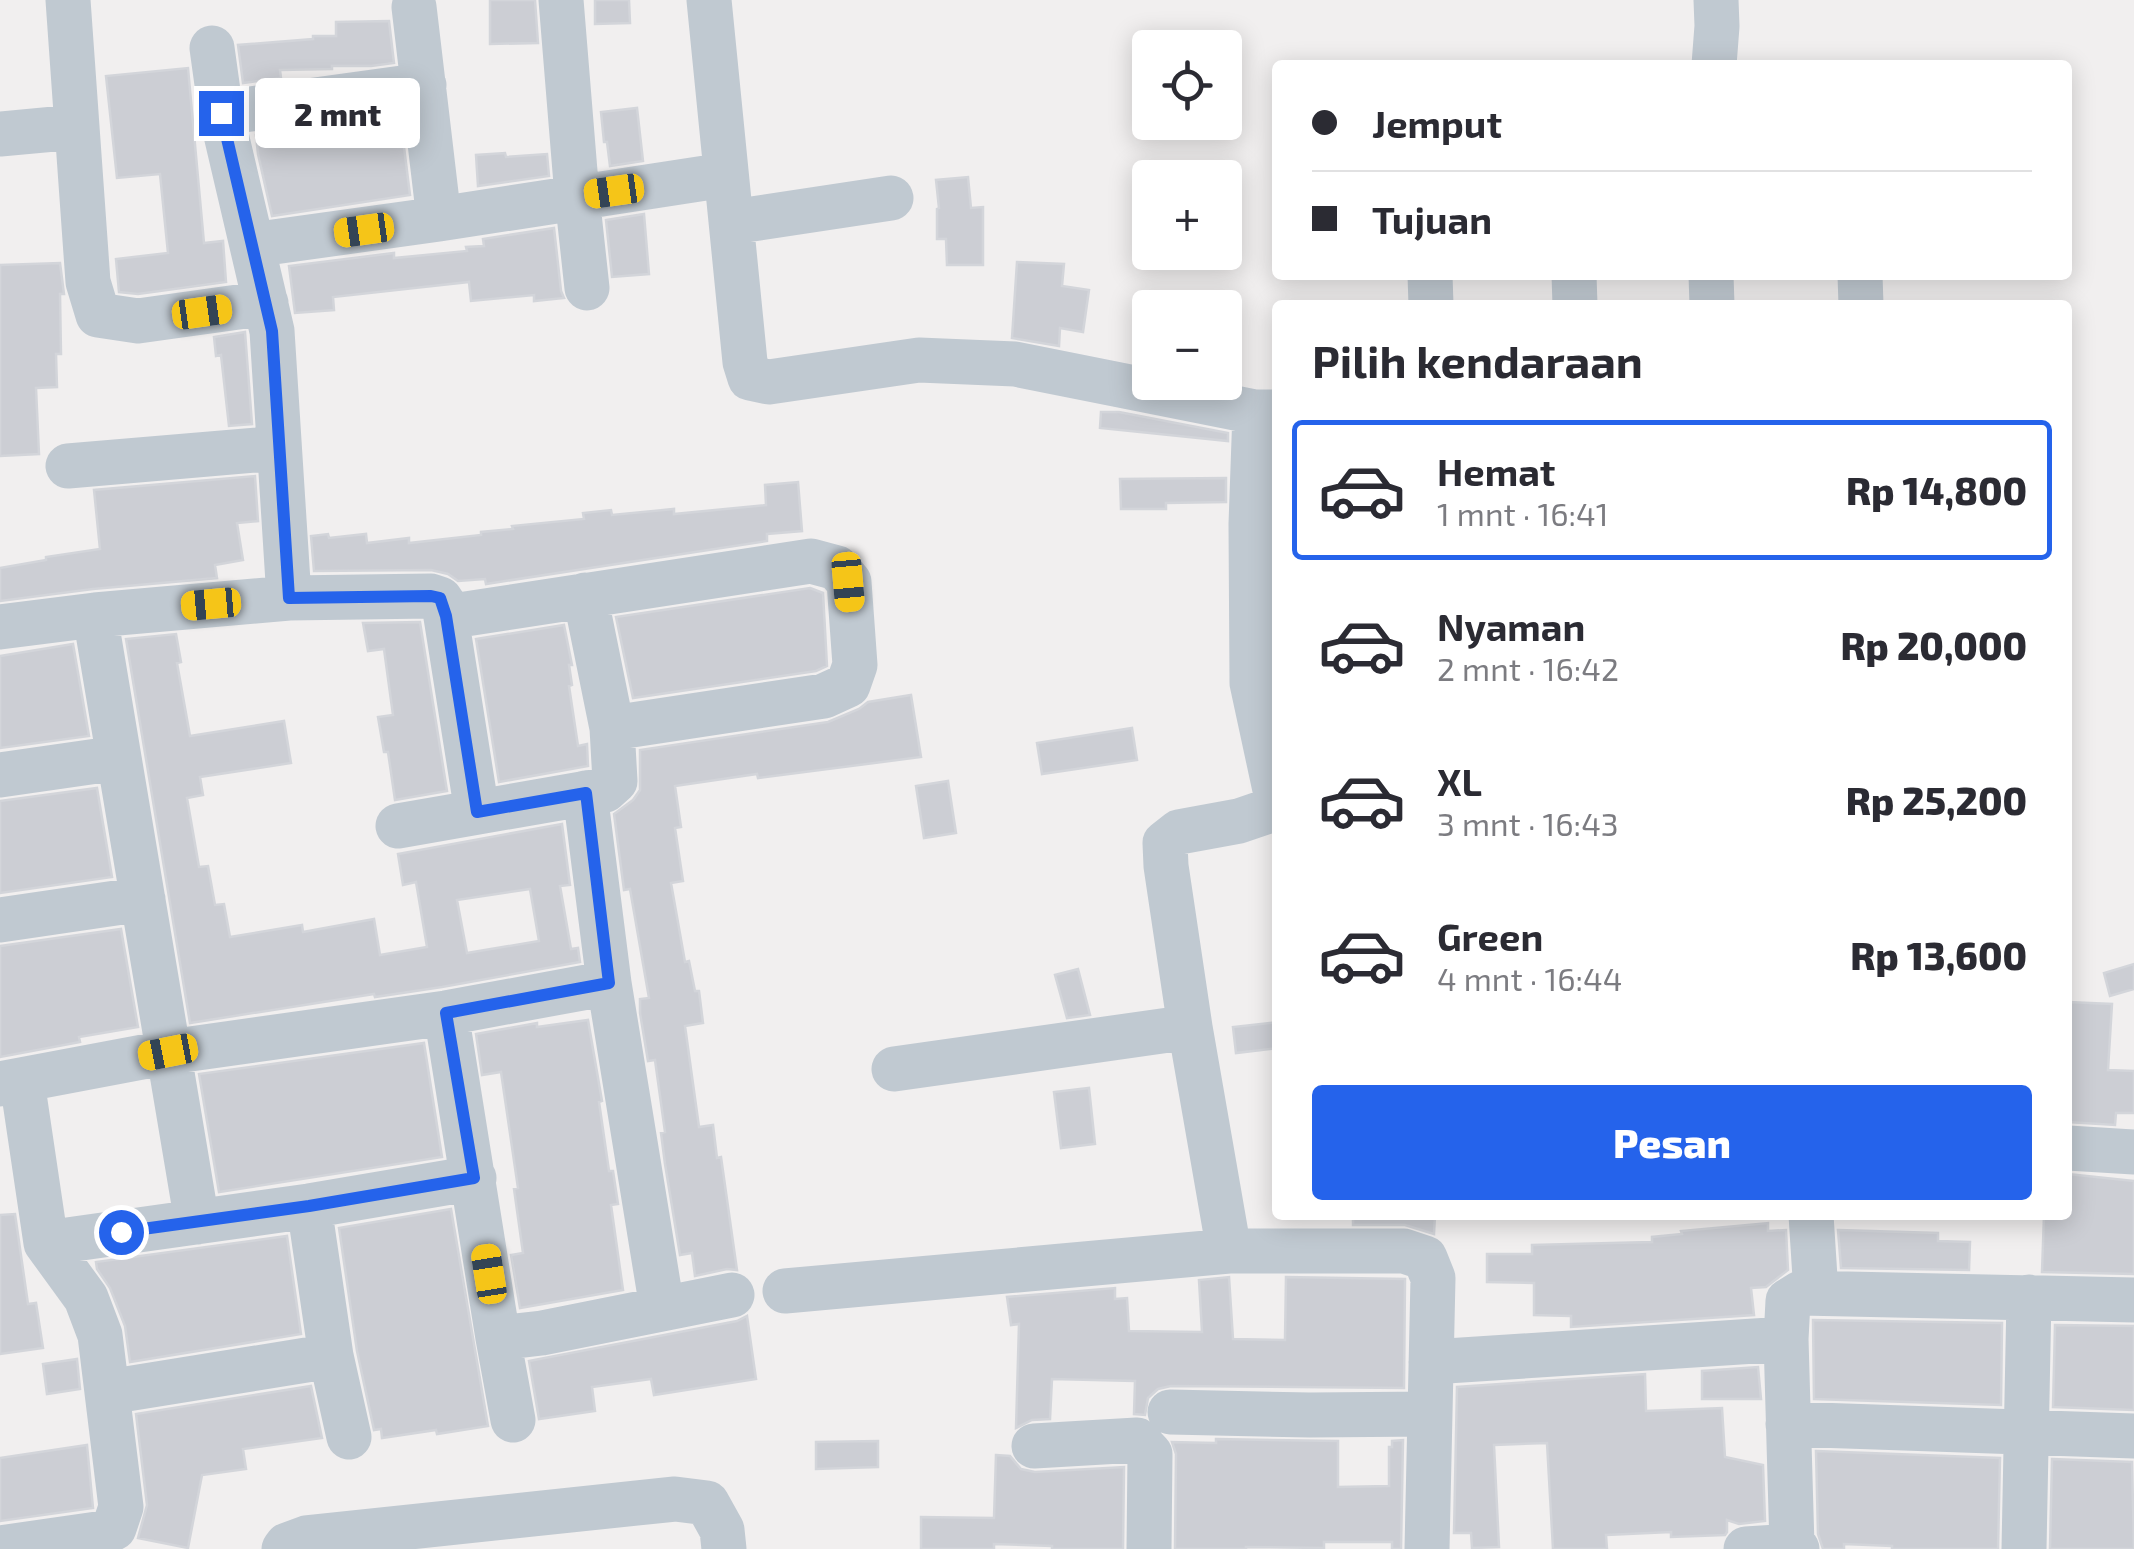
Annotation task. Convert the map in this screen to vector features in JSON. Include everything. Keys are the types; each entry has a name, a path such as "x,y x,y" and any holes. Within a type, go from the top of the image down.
{"street":[{"path":"562,0 587,288"},
{"path":"709,0 745,362 750,378 770,382 919,360 1015,364 1266,412 1251,524 1252,682 1272,776"},
{"path":"1714,60 1716,0"},
{"path":"414,7 439,219"},
{"path":"69,22 88,282 98,315 138,320 266,303"},
{"path":"212,48 221,113 272,331 289,598"},
{"path":"221,113 424,85"},
{"path":"0,134 76,126"},
{"path":"252,244 725,175"},
{"path":"732,222 891,198"},
{"path":"68,466 280,448"},
{"path":"446,616 810,561 837,568 848,582 856,664 848,686 824,696 612,728"},
{"path":"398,826 605,790 614,781 612,728 585,594"},
{"path":"0,627 289,598 440,598 477,812"},
{"path":"94,615 197,1222"},
{"path":"0,775 118,758"},
{"path":"586,793 609,983 662,1308"},
{"path":"1228,1251 1190,1027 1165,843 1179,832 1239,821 1272,808"},
{"path":"0,920 142,899"},
{"path":"0,1548 104,1533 114,1528 121,1508 100,1336 86,1298 46,1244 11,1082 168,1052 446,1013 609,983"},
{"path":"446,1013 513,1420"},
{"path":"894,1069 1190,1027"},
{"path":"2072,1148 2134,1152"},
{"path":"46,1244 474,1178"},
{"path":"309,1206 330,1356 349,1438"},
{"path":"1811,1220 1816,1293"},
{"path":"785,1291 1228,1251 1404,1251 1425,1258 1433,1278 1427,1549"},
{"path":"1746,1549 1794,1547 1788,1301 1801,1293 2134,1300"},
{"path":"498,1338 542,1333 732,1295"},
{"path":"2024,1549 2029,1297"},
{"path":"1431,1362 1786,1338"},
{"path":"108,1392 330,1356"},
{"path":"1170,1412 1430,1414"},
{"path":"1788,1424 2134,1436"},
{"path":"1034,1446 1136,1440 1145,1447 1150,1454 1148,1549"},
{"path":"284,1549 306,1538 675,1499 708,1503 722,1530 724,1549"}],"building":[{"path":"490,0 535,0 538,43 490,44"},
{"path":"595,0 629,0 630,23 595,24"},
{"path":"389,21 394,63 280,70 281,78 243,83 238,45 336,36 336,22"},
{"path":"188,68 204,243 223,241 226,282 138,294 119,292 116,259 168,253 160,174 117,178 106,76"},
{"path":"637,108 643,161 610,166 601,112"},
{"path":"400,115 410,195 272,216 256,135"},
{"path":"505,153 506,157 547,154 549,176 478,186 476,155"},
{"path":"968,177 971,208 983,207 983,265 947,265 946,239 937,239 936,180"},
{"path":"644,214 649,274 612,277 606,220"},
{"path":"554,228 564,298 534,301 534,295 471,301 469,282 333,297 334,310 295,313 289,266 394,253 394,258 467,251 466,247 484,246 483,239"},
{"path":"1017,262 1064,264 1062,286 1089,290 1083,332 1060,328 1059,346 1012,338"},
{"path":"60,263 64,294 60,294 61,354 56,354 57,387 36,388 39,454 0,456 0,265"},
{"path":"245,332 252,424 229,426 221,355 216,356 214,337"},
{"path":"1101,412 1228,433 1228,441 1100,428"},
{"path":"255,476 258,521 237,523 243,560 215,565 217,578 0,601 0,568 100,549 94,490"},
{"path":"1226,478 1226,502 1121,509 1120,479"},
{"path":"798,482 802,531 767,534 767,541 486,584 485,579 458,581 431,570 314,571 311,536 366,534 367,543 409,538 409,543 584,519 583,513 611,510 612,515 674,509 674,514 766,505 765,485"},
{"path":"810,588 823,593 827,666 816,671 633,698 616,617"},
{"path":"420,622 447,791 395,800 378,717 393,715 384,649 368,651 363,623"},
{"path":"564,625 572,665 569,686 578,746 587,744 588,766 499,782 476,639"},
{"path":"176,634 190,736 284,721 291,763 200,777 203,795 187,798 199,867 208,866 215,905 224,904 230,937 302,925 303,932 374,919 380,955 427,947 416,882 403,885 398,854 562,824 570,885 560,886 571,949 578,948 580,962 442,987 190,1023 126,639","holes":["530,889 539,941 467,953 457,900"]},
{"path":"73,644 89,736 0,748 0,656"},
{"path":"911,695 921,757 675,786 681,827 675,828 683,881 671,883 685,962 689,961 695,991 699,991 703,1023 685,1026 699,1127 713,1125 717,1158 721,1157 737,1270 695,1276 692,1253 680,1255 661,1133 665,1132 655,1060 648,1061 640,1013 640,999 649,998 630,889 624,890 614,814 640,790 640,750 828,722 868,702"},
{"path":"1132,728 1137,760 1042,774 1037,743"},
{"path":"948,781 956,833 924,838 916,786"},
{"path":"97,788 112,877 0,893 0,801"},
{"path":"121,929 138,1027 0,1057 0,946"},
{"path":"2134,964 2134,989 2110,996 2104,973"},
{"path":"1078,969 1090,1015 1067,1018 1055,975"},
{"path":"2072,1002 2112,1004 2108,1070 2134,1071 2134,1113 2116,1113 2115,1125 2072,1122"},
{"path":"588,1020 609,1171 613,1171 618,1204 611,1205 623,1290 520,1308 511,1255 523,1253 514,1189 518,1188 501,1072 482,1075 476,1034 537,1023 537,1027"},
{"path":"1272,1023 1272,1049 1236,1053 1233,1027"},
{"path":"424,1043 442,1157 219,1192 199,1074"},
{"path":"1089,1088 1095,1144 1061,1148 1054,1092"},
{"path":"2072,1174 2134,1181 2134,1274 2042,1272 2044,1220 2072,1220"},
{"path":"451,1209 488,1426 382,1438 381,1429 374,1430 357,1351 339,1228"},
{"path":"15,1214 28,1304 36,1303 43,1348 0,1354 0,1215"},
{"path":"1353,1220 1435,1220 1434,1234 1405,1225 1353,1225"},
{"path":"1768,1223 1768,1231 1786,1230 1788,1270 1766,1287 1751,1288 1754,1315 1571,1327 1571,1316 1534,1315 1534,1283 1487,1282 1487,1254 1532,1254 1532,1245 1652,1242 1652,1237 1682,1234 1681,1231"},
{"path":"1838,1230 1938,1233 1938,1241 1970,1242 1969,1270 1841,1268"},
{"path":"287,1236 301,1334 130,1362 125,1326 96,1262"},
{"path":"1229,1277 1233,1339 1285,1340 1286,1277 1405,1279 1404,1388 1171,1386 1158,1389 1148,1398 1145,1415 1134,1414 1135,1381 1052,1379 1050,1419 1032,1420 1016,1428 1019,1324 1011,1325 1007,1297 1115,1288 1115,1299 1127,1298 1129,1331 1202,1332 1199,1280"},
{"path":"747,1316 756,1379 654,1395 651,1379 592,1387 595,1411 539,1419 529,1361"},
{"path":"1813,1320 2002,1323 2001,1405 1814,1399"},
{"path":"2055,1325 2134,1326 2134,1410 2053,1407"},
{"path":"77,1359 80,1389 47,1394 43,1364"},
{"path":"1758,1367 1761,1399 1702,1399 1702,1371"},
{"path":"1645,1374 1646,1411 1722,1408 1725,1457 1763,1465 1765,1521 1739,1524 1727,1520 1725,1535 1606,1535 1607,1549 1553,1549 1547,1443 1494,1445 1499,1547 1472,1548 1471,1533 1454,1533 1457,1387"},
{"path":"311,1386 322,1438 243,1449 246,1469 202,1475 188,1548 138,1538 147,1505 136,1414"},
{"path":"1216,1439 1338,1441 1338,1487 1389,1486 1389,1447 1392,1441 1403,1440 1401,1549 1392,1549 1392,1542 1324,1542 1324,1548 1175,1549 1176,1454 1172,1442 1216,1443"},
{"path":"878,1441 878,1467 816,1469 816,1442"},
{"path":"87,1445 93,1508 0,1521 0,1458"},
{"path":"1816,1451 2000,1458 1998,1549 1892,1549 1844,1544 1844,1549 1823,1549 1818,1534"},
{"path":"996,1455 1010,1456 1021,1469 1035,1472 1124,1467 1123,1549 994,1544 994,1549 921,1549 921,1517 994,1518"},
{"path":"2052,1459 2132,1462 2134,1549 2050,1549"}],"route":[{"path":"121,1232 474,1178 446,1013 609,983 586,793 477,812 440,598 289,598 272,331 221,113"}]}
